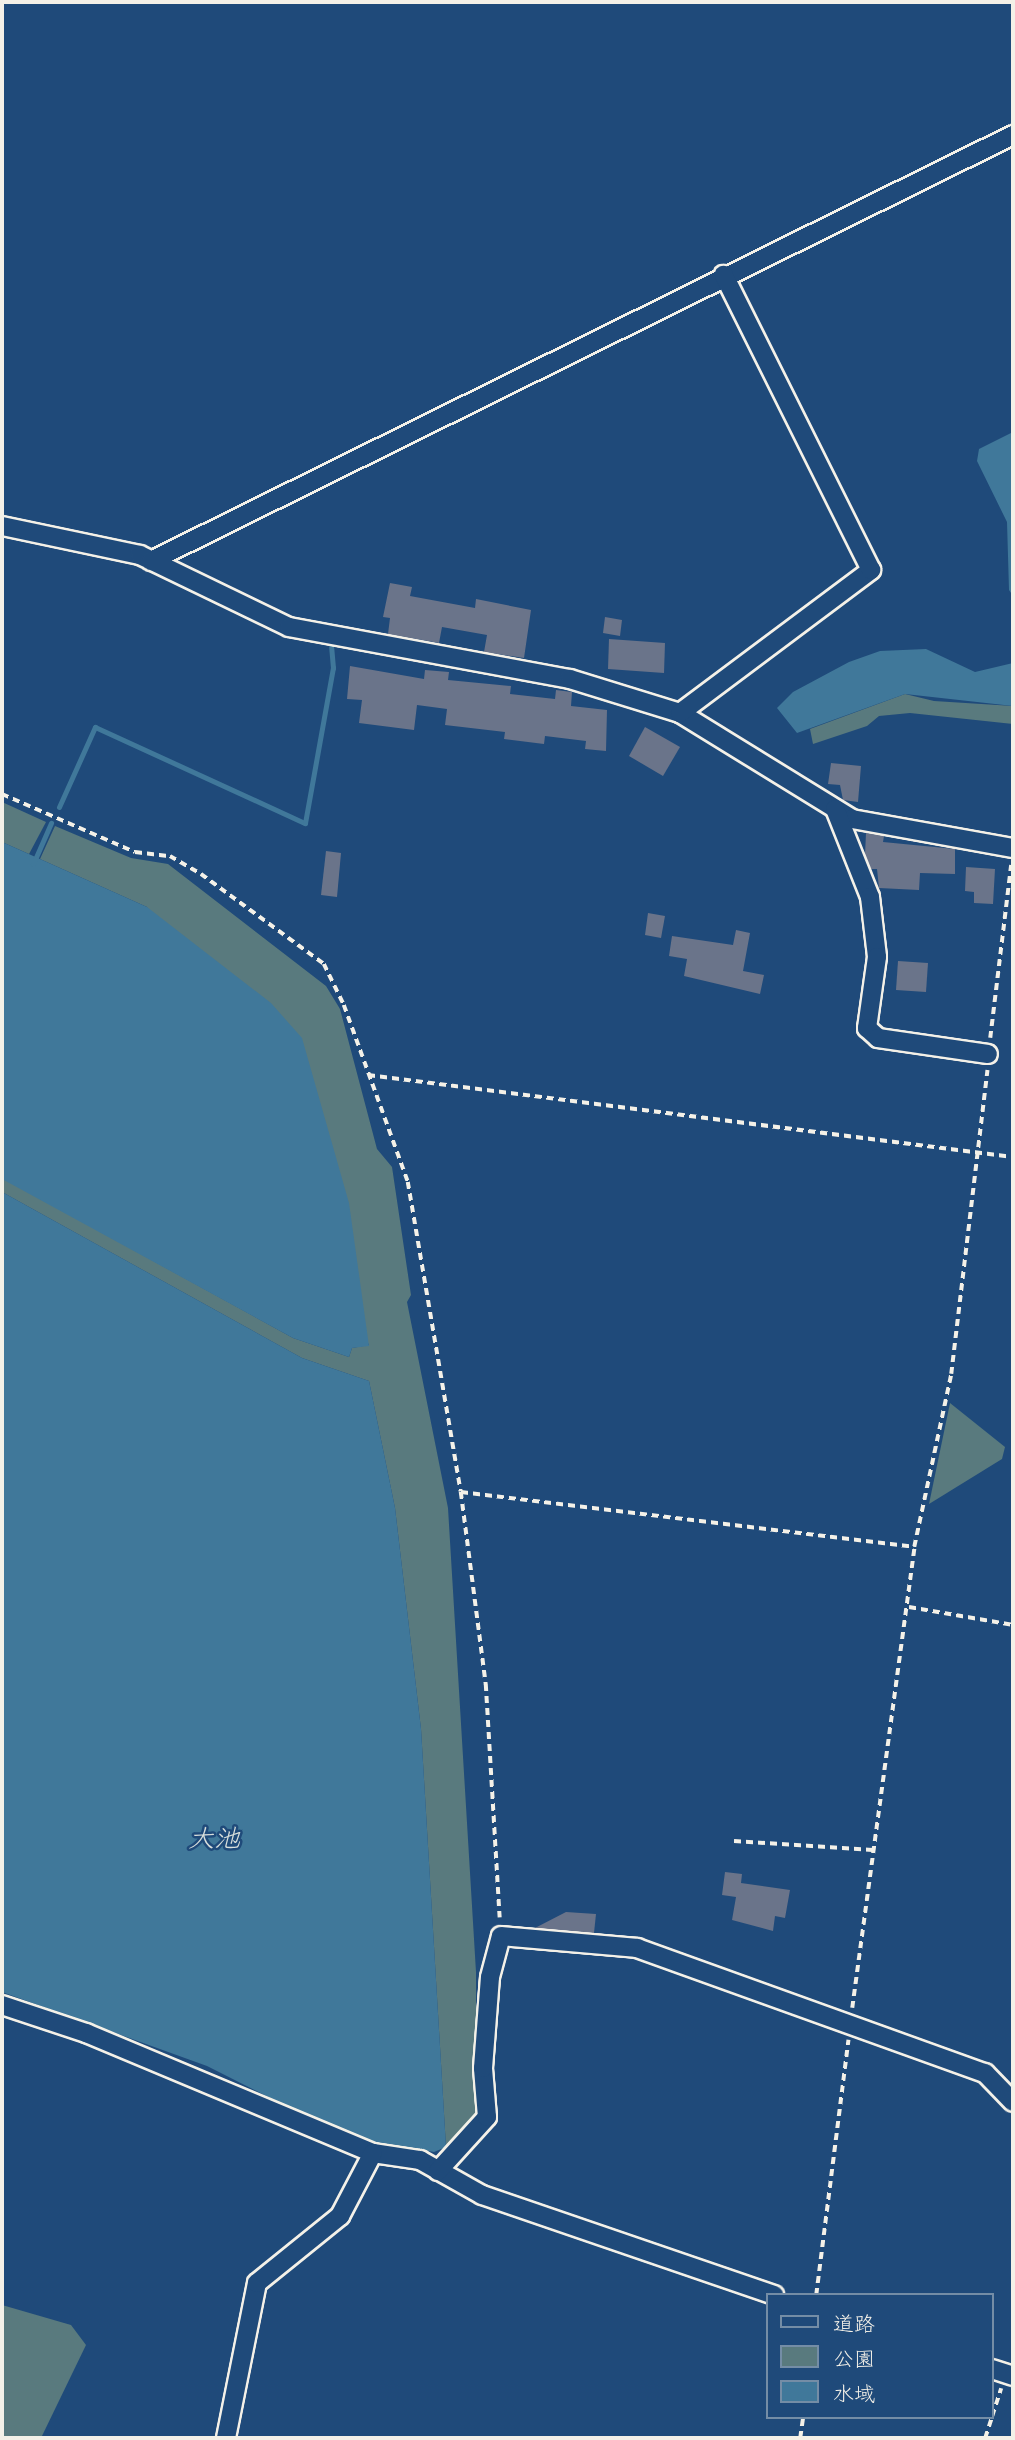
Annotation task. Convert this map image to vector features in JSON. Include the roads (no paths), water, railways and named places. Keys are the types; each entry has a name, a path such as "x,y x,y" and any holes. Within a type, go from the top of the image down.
{"street":[{"path":"151,561 724,275 1013,135"},
{"path":"681,713 870,570 724,275"},
{"path":"2,526 151,561 289,627 570,679 681,713 852,819 1013,848"},
{"path":"835,809 870,897 877,957 867,1028 878,1038 988,1054"},
{"path":"438,2171 487,2117 483,2067 490,1977 500,1936 522,1934 637,1948 849,2027 985,2073 1013,2102"},
{"path":"2,2005 86,2033 373,2153 420,2160 482,2195 768,2293"},
{"path":"226,2438 257,2283 341,2216 373,2153"}],"water":[{"path":"1013,432 1013,596 1009,590 1007,522 977,461 979,449"},
{"path":"926,649 975,672 1013,663 1013,706 905,694 797,733 777,708 793,692 849,662 880,651"},
{"path":"2,842 147,907 271,1003 302,1038 349,1203 369,1346 352,1348 349,1357 293,1338 2,1179"},
{"name":"大池","path":"2,1192 302,1358 369,1381 395,1508 421,1729 446,2147 434,2152 348,2137 207,2066 2,1992"}],"waterway":[{"path":"59,807 95,727 305,823 333,668 331,647"},
{"path":"33,864 51,823"}]}
